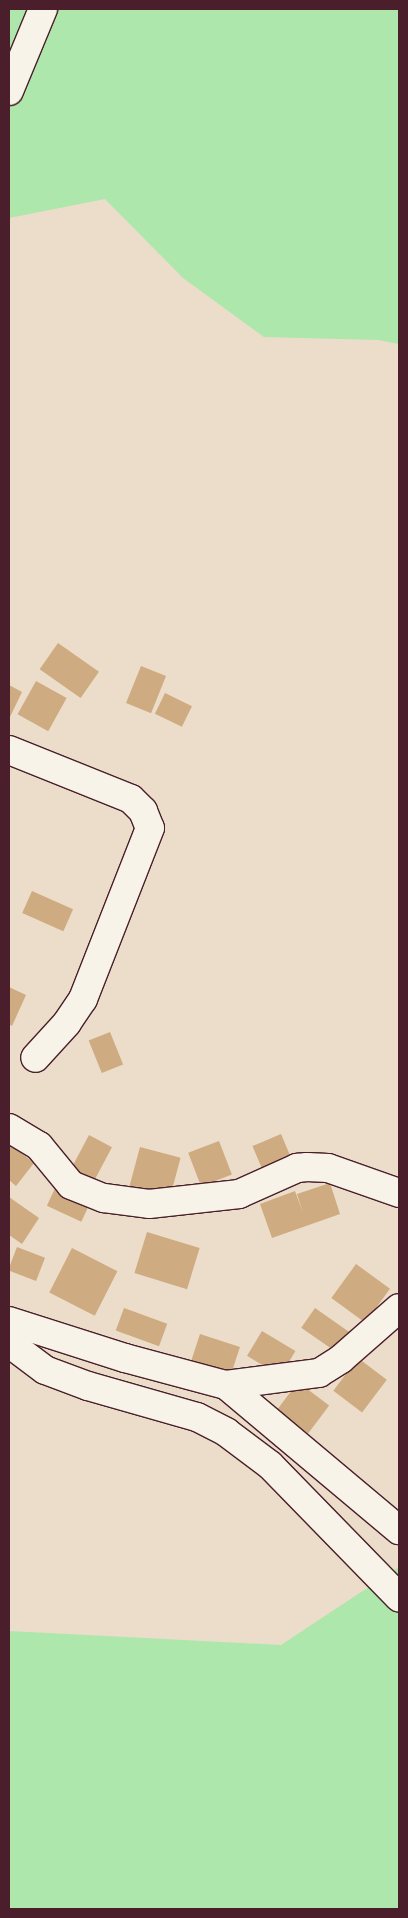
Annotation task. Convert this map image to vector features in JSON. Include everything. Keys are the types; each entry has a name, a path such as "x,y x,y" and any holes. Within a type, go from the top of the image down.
{"street":[{"path":"9,91 42,9"},
{"path":"9,750 131,799 144,811 150,828 83,999 67,1023 35,1058"},
{"path":"9,1128 39,1146 71,1185 104,1198 150,1204 238,1194 297,1168 307,1167 328,1168 399,1193"},
{"path":"9,1321 125,1358 226,1385 319,1373 341,1359 399,1308"},
{"path":"9,1343 45,1370 88,1386 197,1416 226,1432 270,1466 373,1574 399,1597"},
{"path":"226,1385 399,1530"}],"green space":[{"path":"9,9 399,9 399,344 378,340 264,337 183,278 105,199 9,218"},
{"path":"399,1567 399,1909 9,1909 9,1631 281,1645"}],"building":[{"path":"58,643 99,672 81,698 40,669"},
{"path":"141,666 166,676 151,713 126,703"},
{"path":"36,681 67,698 48,731 18,714"},
{"path":"9,685 22,692 9,719"},
{"path":"165,693 192,706 182,727 155,714"},
{"path":"32,891 73,909 63,931 22,913"},
{"path":"9,987 26,995 12,1026 9,1024"},
{"path":"110,1032 123,1064 102,1073 89,1041"},
{"path":"281,1134 291,1157 262,1169 252,1146"},
{"path":"89,1135 112,1147 92,1185 69,1173"},
{"path":"219,1141 232,1175 201,1186 188,1153"},
{"path":"10,1144 34,1163 16,1186 9,1180"},
{"path":"140,1147 181,1158 170,1198 129,1188"},
{"path":"330,1183 340,1214 272,1238 260,1204 295,1191 303,1213 297,1194"},
{"path":"57,1184 91,1200 81,1222 47,1206"},
{"path":"9,1197 39,1218 22,1244 9,1235"},
{"path":"147,1232 200,1248 187,1289 134,1273"},
{"path":"17,1247 45,1258 36,1281 9,1271"},
{"path":"72,1248 117,1271 95,1316 49,1293"},
{"path":"356,1264 390,1289 365,1323 331,1298"},
{"path":"124,1308 167,1324 159,1346 116,1331"},
{"path":"315,1308 354,1335 340,1355 301,1328"},
{"path":"262,1331 295,1351 280,1376 247,1356"},
{"path":"200,1334 240,1347 231,1375 191,1362"},
{"path":"358,1358 387,1380 362,1412 333,1391"},
{"path":"298,1382 329,1405 308,1433 277,1410"}]}
